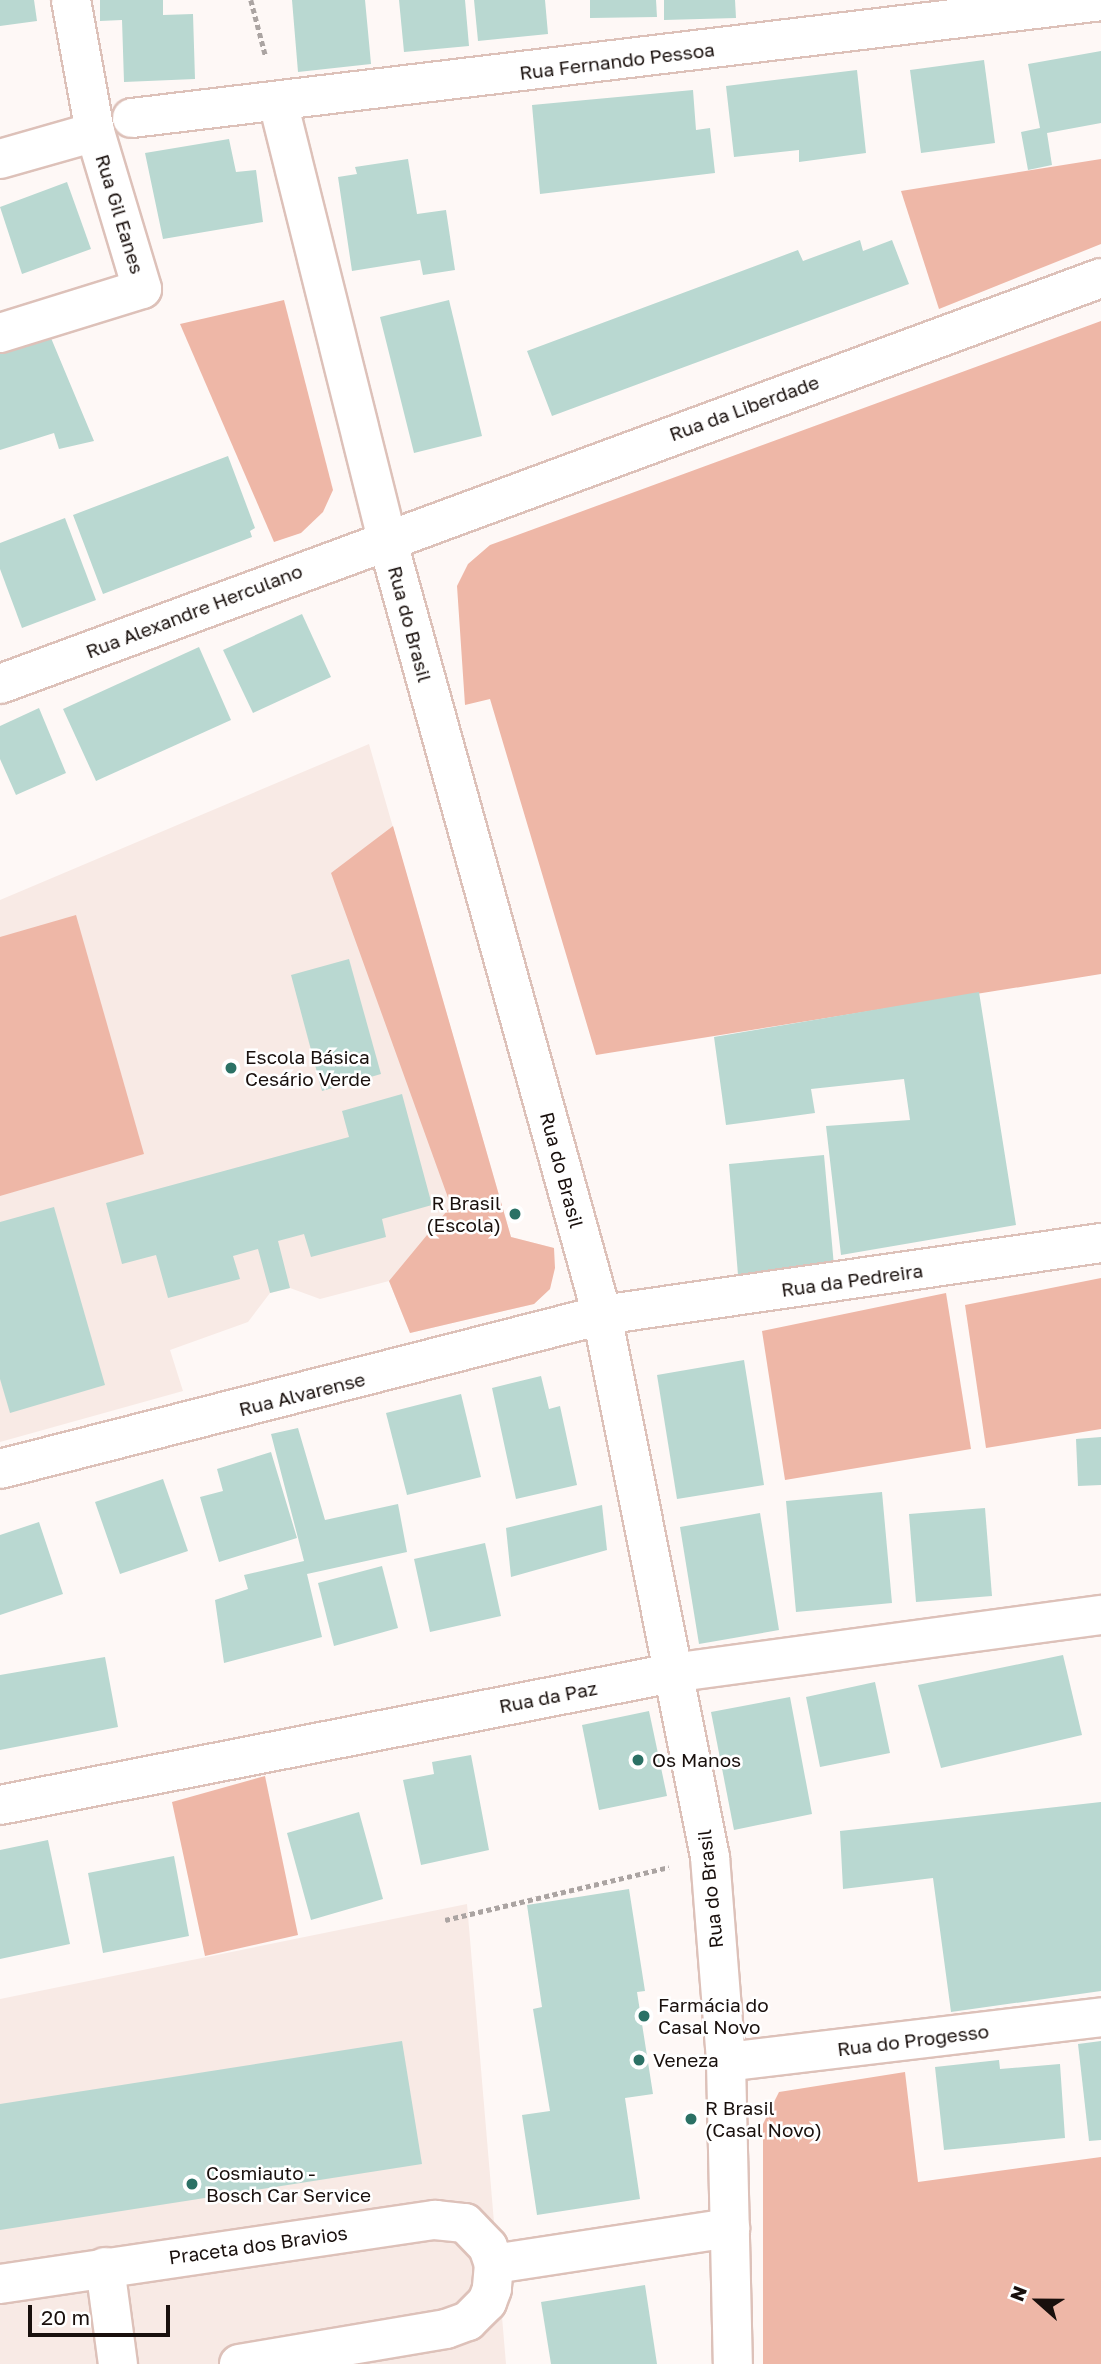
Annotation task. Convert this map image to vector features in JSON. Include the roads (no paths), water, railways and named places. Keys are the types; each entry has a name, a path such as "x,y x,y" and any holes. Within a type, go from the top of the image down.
{"street":[{"path":"71,0 95,132"},
{"name":"Rua Fernando Pessoa","path":"132,118 1101,1"},
{"name":"Rua do Brasil","path":"278,102 387,539 602,1315 671,1673 710,1857 726,2062 733,2364"},
{"name":"Rua Gil Eanes","path":"0,159 95,132 142,289 0,333"},
{"name":"Rua da Liberdade","path":"387,539 1101,278"},
{"name":"Rua Alexandre Herculano","path":"0,684 387,539"},
{"name":"Rua da Pedreira","path":"602,1315 1101,1243"},
{"name":"Rua Alvarense","path":"0,1469 602,1315"},
{"name":"Rua da Paz","path":"0,1805 671,1673 1101,1615"},
{"name":"Rua do Progesso","path":"726,2062 1101,2017"},
{"name":"Praceta dos Bravios","path":"0,2284 435,2220 472,2227 488,2247 494,2264"},
{"path":"239,2364 456,2326 487,2302 494,2264 730,2228"},
{"path":"105,2267 118,2364"}],"place":[{"name":"Escola Básica Cesário Verde","path":"231,1068"},
{"name":"R Brasil (Escola)","path":"515,1214"},
{"name":"Os Manos","path":"638,1760"},
{"name":"Farmácia do Casal Novo","path":"644,2016"},
{"name":"Veneza","path":"639,2060"},
{"name":"R Brasil (Casal Novo)","path":"691,2119"},
{"name":"Cosmiauto - Bosch Car Service","path":"192,2184"}]}
